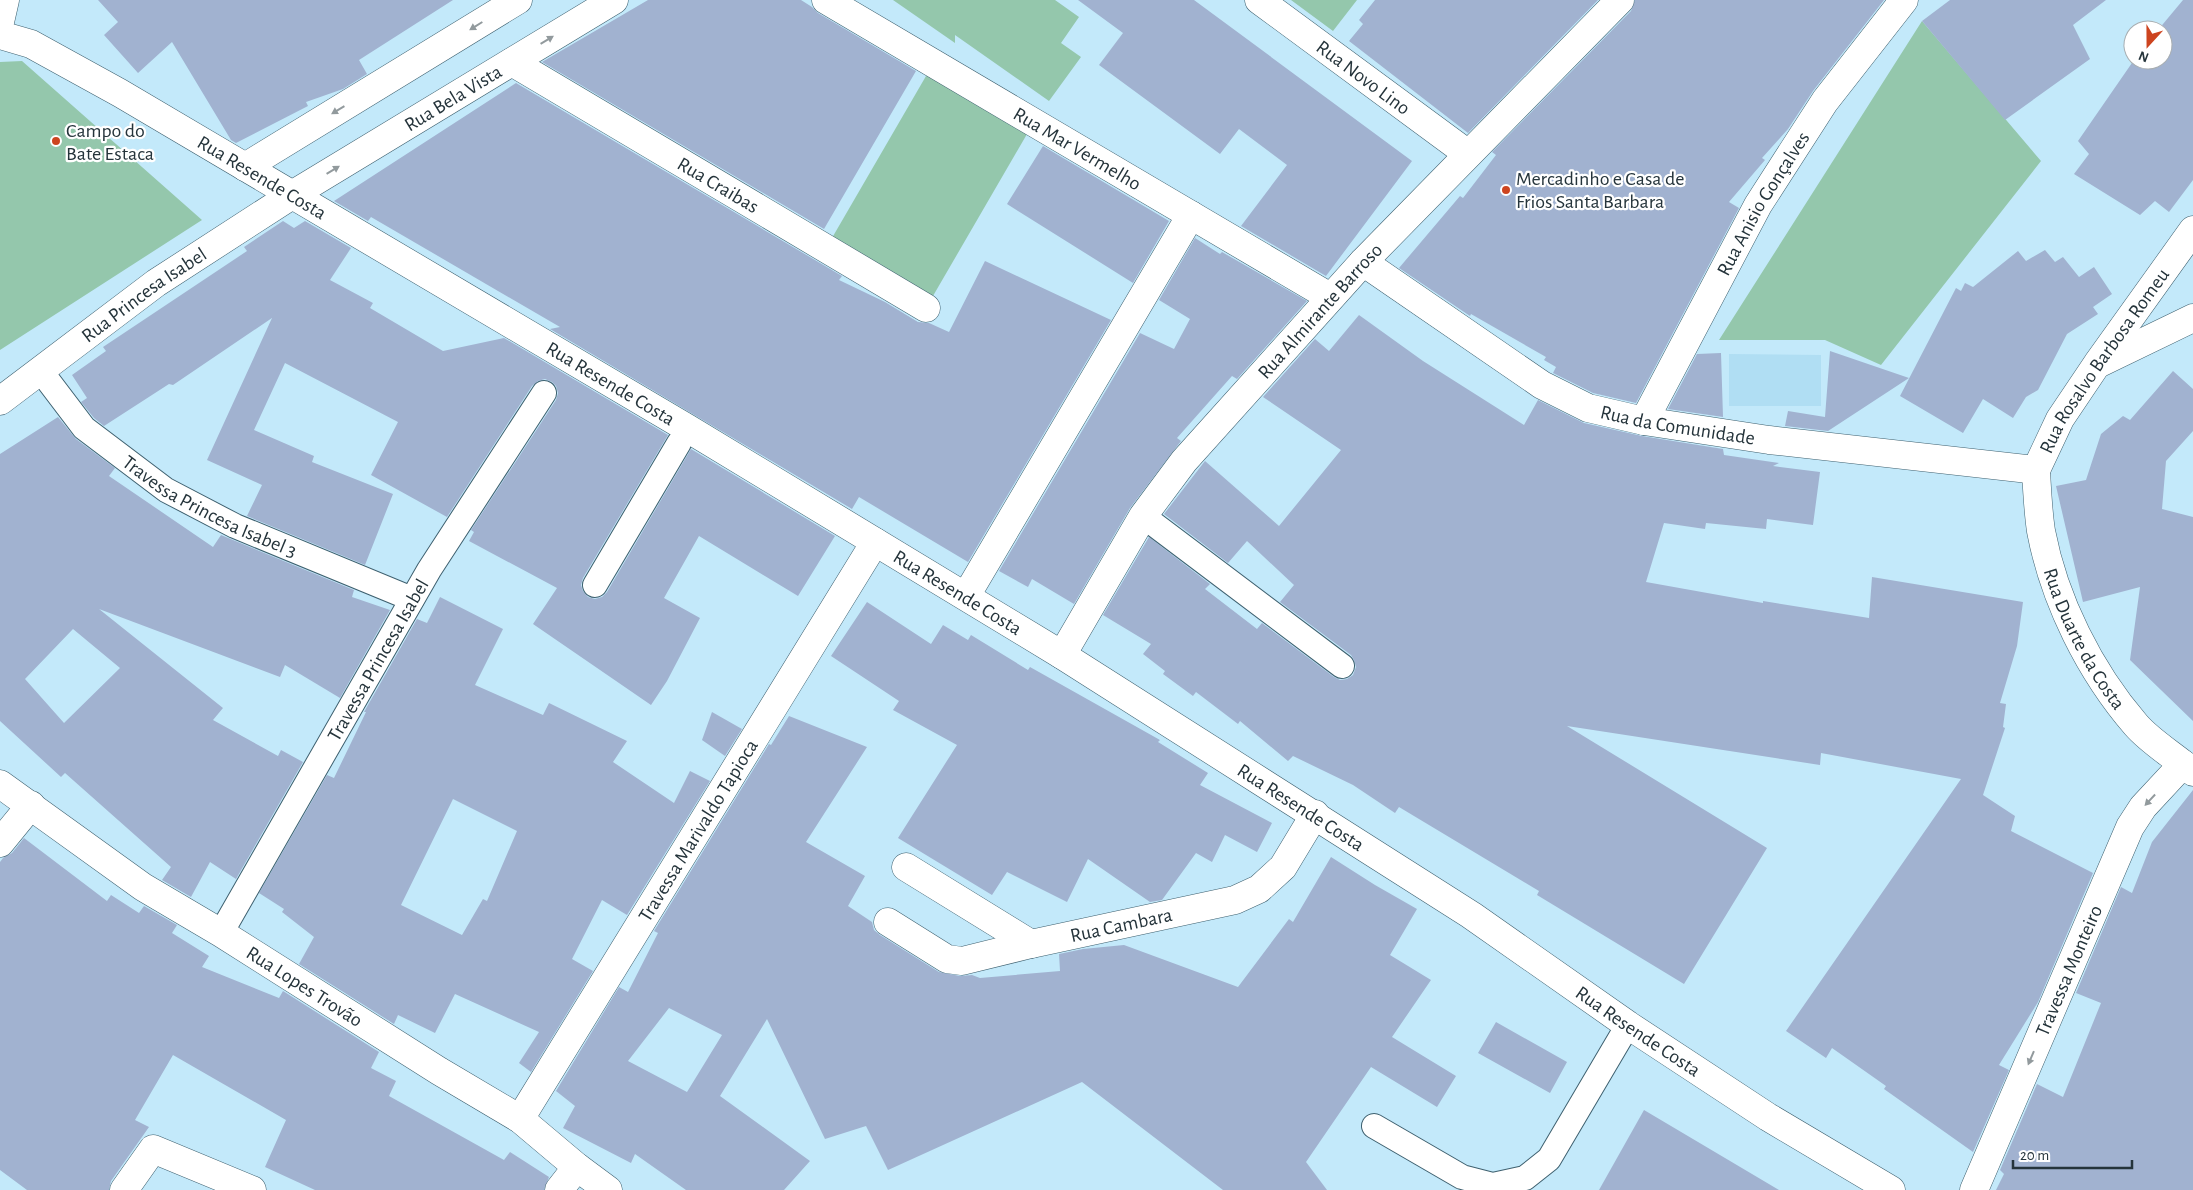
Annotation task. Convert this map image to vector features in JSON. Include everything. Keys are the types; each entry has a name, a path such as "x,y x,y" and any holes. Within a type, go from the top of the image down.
{"street":[{"path":"0,22 5,0"},
{"path":"245,167 518,0"},
{"name":"Rua Bela Vista","path":"292,195 614,0"},
{"name":"Rua Mar Vermelho","path":"826,0 1330,297"},
{"name":"Rua Novo Lino","path":"1259,0 1468,154"},
{"name":"Rua Almirante Barroso","path":"1062,655 1143,516 1184,460 1362,262 1620,0"},
{"name":"Rua Anisio Gonçalves","path":"1644,421 1758,204 1825,101 1904,0"},
{"name":"Rua Resende Costa","path":"0,35 31,44 120,93 292,195 683,436 874,542 966,596 1315,814 1471,915 1628,1025 1768,1117 1891,1190"},
{"name":"Rua Craibas","path":"512,62 926,308"},
{"name":"Rua Princesa Isabel","path":"0,401 156,283 292,195"},
{"path":"966,596 1191,215"},
{"name":"Rua Rosalvo Barbosa Romeu","path":"2036,470 2060,419 2193,230"},
{"name":"Rua da Comunidade","path":"1362,262 1542,385 1588,408 1644,421 1768,440 2036,470"},
{"path":"2097,364 2193,318"},
{"name":"Rua Duarte da Costa","path":"2036,470 2041,531 2053,575 2080,644 2103,682 2137,726 2188,768"},
{"name":"Travessa Marivaldo Tapioca","path":"520,1119 874,542"},
{"name":"Travessa Monteiro","path":"1974,1190 2130,827 2143,807 2188,768"},
{"name":"Rua Lopes Trovão","path":"0,784 143,887 220,932 439,1071 520,1119 577,1167 608,1190"},
{"path":"0,843 31,805"},
{"name":"Rua Cambara","path":"888,922 947,959 962,961 1031,944 1235,900 1259,889 1283,867 1315,814"},
{"path":"906,867 1031,944"},
{"path":"124,1190 153,1149 252,1190"},
{"path":"559,1190 577,1167"}],"lane":[{"name":"Travessa Princesa Isabel 3","path":"40,370 84,428 166,490 235,526 412,599"},
{"name":"Travessa Princesa Isabel","path":"220,932 429,570 544,393"},
{"path":"595,586 683,436"},
{"path":"1143,516 1342,666"},
{"path":"1374,1126 1462,1178 1493,1185 1525,1178 1549,1158 1628,1025"}],"shaded area":[{"path":"1729,354 1821,355 1821,406 1729,406"}],"green space":[{"path":"893,0 1055,0 1079,17 1061,43 1081,57 1049,101 955,35 955,43"},
{"path":"1291,0 1357,0 1333,31"},
{"path":"1922,21 2041,161 1881,365 1825,340 1719,340"},
{"name":"Campo do Bate Estaca","path":"22,61 202,220 0,350 0,62"},
{"path":"933,64 1034,122 926,308 825,250"}],"building":[{"path":"98,0 453,0 359,60 367,74 343,89 306,102 308,106 236,143 231,140 172,42 138,73 104,35 118,22"},
{"path":"648,0 801,0 818,13 916,71 824,229 542,62"},
{"path":"1078,0 1194,0 1412,161 1326,276 1241,226 1287,165 1239,129 1220,154 1099,65 1123,33"},
{"path":"1375,0 1598,0 1468,133 1349,41 1363,24 1359,20"},
{"path":"1635,0 1884,0 1813,91 1788,129 1762,158 1765,160 1729,202 1739,208 1636,403 1593,393 1553,373 1556,367 1544,360 1546,357 1471,314 1470,316 1399,268 1460,196 1463,198 1496,155 1492,152 1631,11"},
{"path":"1950,0 2106,0 2073,25 2090,59 2005,120 1922,21"},
{"path":"2183,0 2193,0 2193,180 2169,212 2155,201 2140,215 2074,174 2089,154 2078,141 2127,70 2173,70 2173,20 2166,20"},
{"path":"516,83 842,276 839,280 885,302 918,322 929,323 949,332 985,261 1111,320 968,562 859,497 852,509 550,329 560,327 371,217 368,221 334,201"},
{"path":"1043,146 1169,221 1133,283 1007,204"},
{"path":"283,221 294,228 305,221 351,248 330,280 373,303 370,308 443,351 504,338 668,435 583,578 581,585 588,597 595,599 602,597 607,592 691,449 835,536 798,596 699,536 664,598 700,618 667,681 651,705 533,624 557,588 469,541 474,532 471,530 556,400 558,393 556,386 545,379 538,381 532,386 447,517 371,475 398,422 285,363 254,430 314,456 312,462 393,494 365,565 247,516 262,485 207,460 272,318 173,385 169,384 104,426 94,418 81,402 87,398 72,375 106,351 103,347 247,251 244,247"},
{"path":"1195,238 1220,254 1222,252 1307,301 1237,379 1232,376 1177,438 1181,441 1130,508 1074,604 1032,579 1028,587 999,571 1140,333 1174,349 1190,319 1159,300"},
{"path":"2045,250 2055,262 2063,257 2079,277 2094,267 2112,294 2093,307 2098,314 2067,334 2038,390 2026,397 2013,418 1983,399 1963,433 1900,396 1956,288 1961,291 1965,283 1973,287 2018,251 2026,261"},
{"path":"1359,315 1423,361 1524,425 1538,400 1584,423 1642,436 1723,449 1724,455 1779,463 1773,466 1820,472 1813,525 1767,519 1766,529 1706,523 1705,529 1664,523 1646,582 1763,603 1763,601 1869,618 1872,577 2023,602 2017,646 2000,703 2006,704 2003,727 2005,728 1983,795 2015,816 2011,831 2093,873 2038,1002 1999,1065 2009,1070 1973,1152 1884,1089 1886,1086 1832,1048 1826,1058 1786,1031 1961,779 1821,753 1820,765 1567,726 1767,848 1684,984 1537,895 1539,891 1399,807 1395,813 1353,785 1293,756 1288,761 1240,721 1238,724 1196,692 1193,696 1163,674 1165,671 1143,654 1151,644 1103,615 1149,537 1210,584 1205,589 1257,629 1262,623 1340,680 1347,679 1353,675 1356,667 1351,655 1280,602 1294,585 1247,541 1228,563 1164,514 1205,461 1279,526 1341,450 1263,397 1315,339 1329,351"},
{"path":"1830,351 1909,378 1828,431 1785,426 1788,411 1825,417"},
{"path":"1721,353 1723,417 1668,409 1697,354"},
{"path":"2173,371 2193,389 2193,431 2166,461 2162,509 2193,517 2193,721 2130,660 2140,587 2083,602 2056,486 2086,480 2101,434 2123,416 2130,420"},
{"path":"58,417 76,439 115,468 109,476 213,547 221,535 354,590 352,597 390,610 340,698 285,665 280,677 99,609 223,708 213,720 278,756 281,750 303,762 236,879 210,862 191,897 162,880 171,867 65,773 61,777 0,721 0,454","holes":["73,629 120,668 64,723 25,679"]},
{"path":"440,597 503,629 475,685 543,715 549,703 627,741 613,762 674,803 690,771 710,781 627,915 602,900 572,959 593,971 531,1072 519,1063 539,1032 455,994 435,1033 398,1015 394,1024 299,964 314,937 282,912 284,909 259,893 327,775 334,778 366,712 364,712 417,619 427,623","holes":["453,799 517,831 487,901 483,899 462,935 401,905"]},
{"path":"867,602 931,644 943,625 968,640 971,635 1028,670 1030,667 1160,740 1158,742 1208,773 1200,785 1272,823 1257,852 1225,835 1212,862 1196,853 1162,900 1150,902 1088,859 1067,902 1007,872 992,895 898,838 957,745 893,710 899,701 831,656"},
{"path":"712,712 742,729 725,756 702,740"},
{"path":"789,716 867,747 806,842 865,876 848,906 872,922 874,930 880,935 939,972 960,976 972,975 980,978 1060,971 1059,954 1083,949 1124,945 1238,987 1289,919 1293,922 1331,857 1417,909 1390,955 1431,980 1392,1037 1456,1076 1437,1107 1371,1067 1306,1162 1327,1190 1223,1190 1082,1082 888,1170 866,1126 825,1139 767,1019 720,1096 810,1161 784,1190 686,1190 635,1154 631,1163 563,1128 575,1106 556,1091 619,987 628,992 658,933 654,931 769,744 771,745","holes":["669,1008 722,1035 687,1092 628,1061"]},
{"path":"2193,790 2193,1190 1996,1190 2004,1174 2000,1170 2037,1084 2063,1097 2101,1003 2076,993 2121,887 2132,893 2152,842"},
{"path":"24,838 107,901 111,895 139,913 144,906 177,925 172,933 209,956 202,967 279,998 283,991 379,1052 371,1068 396,1081 389,1096 504,1160 510,1152 549,1177 544,1190 315,1190 265,1167 286,1120 173,1055 135,1120 149,1127 111,1181 109,1190 27,1190 0,1170 0,862 12,853"},
{"path":"1496,1022 1567,1062 1550,1093 1478,1053"},
{"path":"1644,1110 1779,1190 1599,1190"}],"place":[{"name":"Campo do Bate Estaca","path":"56,141"},
{"name":"Mercadinho e Casa de Frios Santa Barbara","path":"1506,190"}]}
